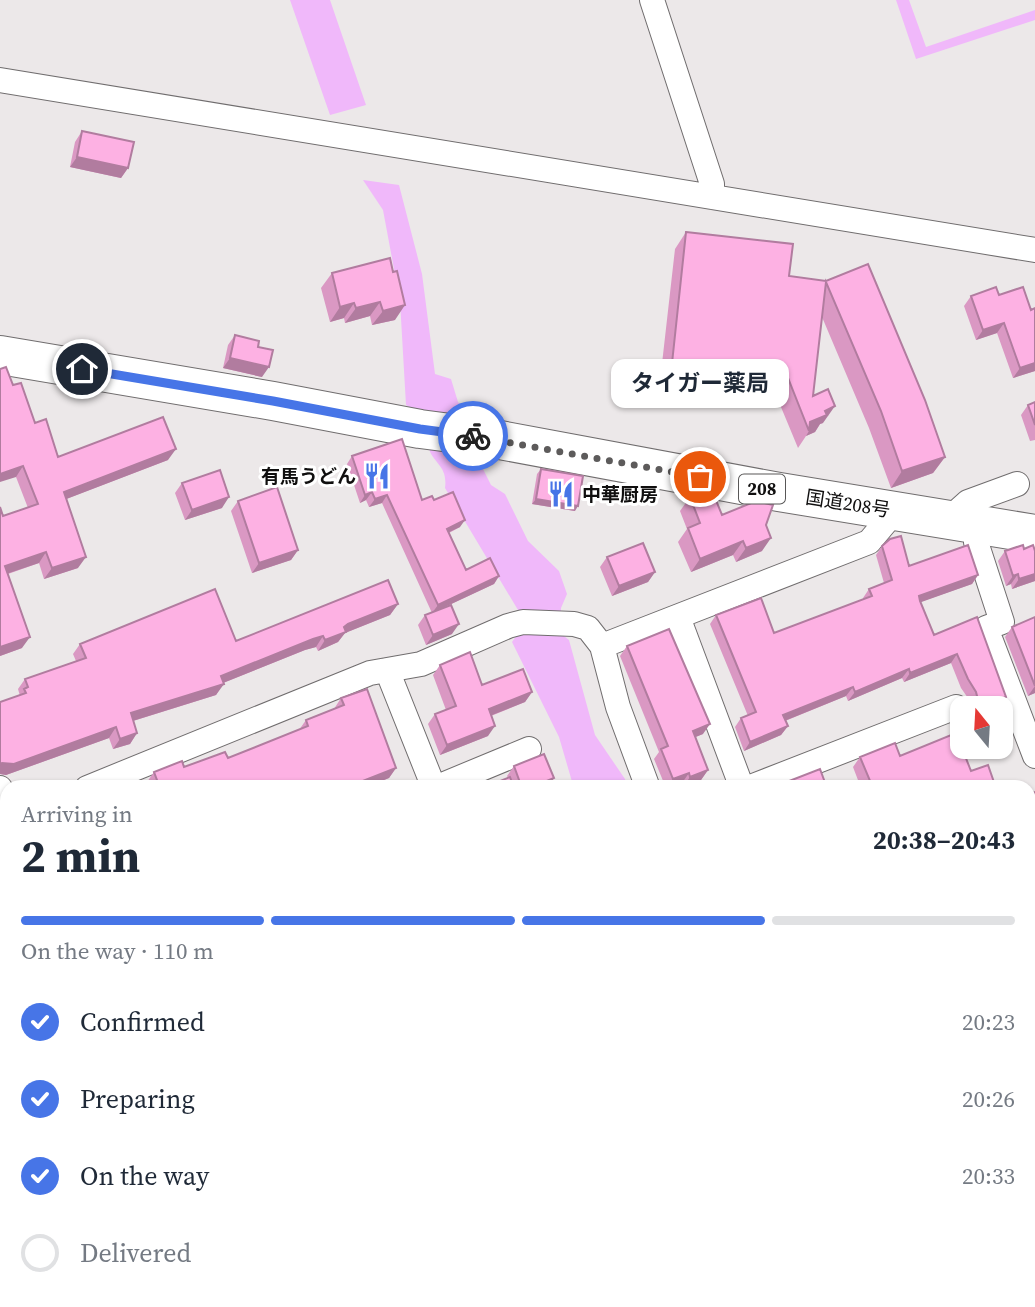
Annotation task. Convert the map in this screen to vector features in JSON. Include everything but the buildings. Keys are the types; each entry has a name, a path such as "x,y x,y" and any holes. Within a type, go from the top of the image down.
{"highway":[{"name":"国道208号","path":"0,355 420,429 489,438 779,492 1035,534"}],"street":[{"path":"652,0 712,184 712,197"},
{"path":"0,80 1035,250"},
{"path":"1017,484 968,502 966,522 976,542 1002,622 986,628 1035,755"},
{"path":"603,646 869,542 895,511"},
{"path":"678,617 739,780"},
{"path":"120,780 370,673 421,664 523,622 574,624 588,628 603,646 618,707 645,780"},
{"path":"387,670 431,780"},
{"path":"769,780 950,709"},
{"path":"453,780 529,749"}],"shaded area":[{"path":"290,0 330,0 366,105 330,115"},
{"path":"896,0 909,0 926,47 1035,10 1035,20 916,59"},
{"path":"363,180 399,185 422,274 435,374 451,379 458,402 475,421 480,463 491,485 505,494 528,541 559,571 567,594 561,608 560,633 569,640 595,735 625,780 572,780 559,737 512,642 519,632 518,610 445,488 443,470 431,454 417,411 406,405 400,301 383,210"}],"way so far":[{"path":"473,436 700,477"}],"place":[{"name":"有馬うどん","path":"377,476"},
{"name":"タイガー薬局","path":"700,477"},
{"name":"中華厨房","path":"561,494"}],"route":[{"path":"82,369 473,436"}]}
